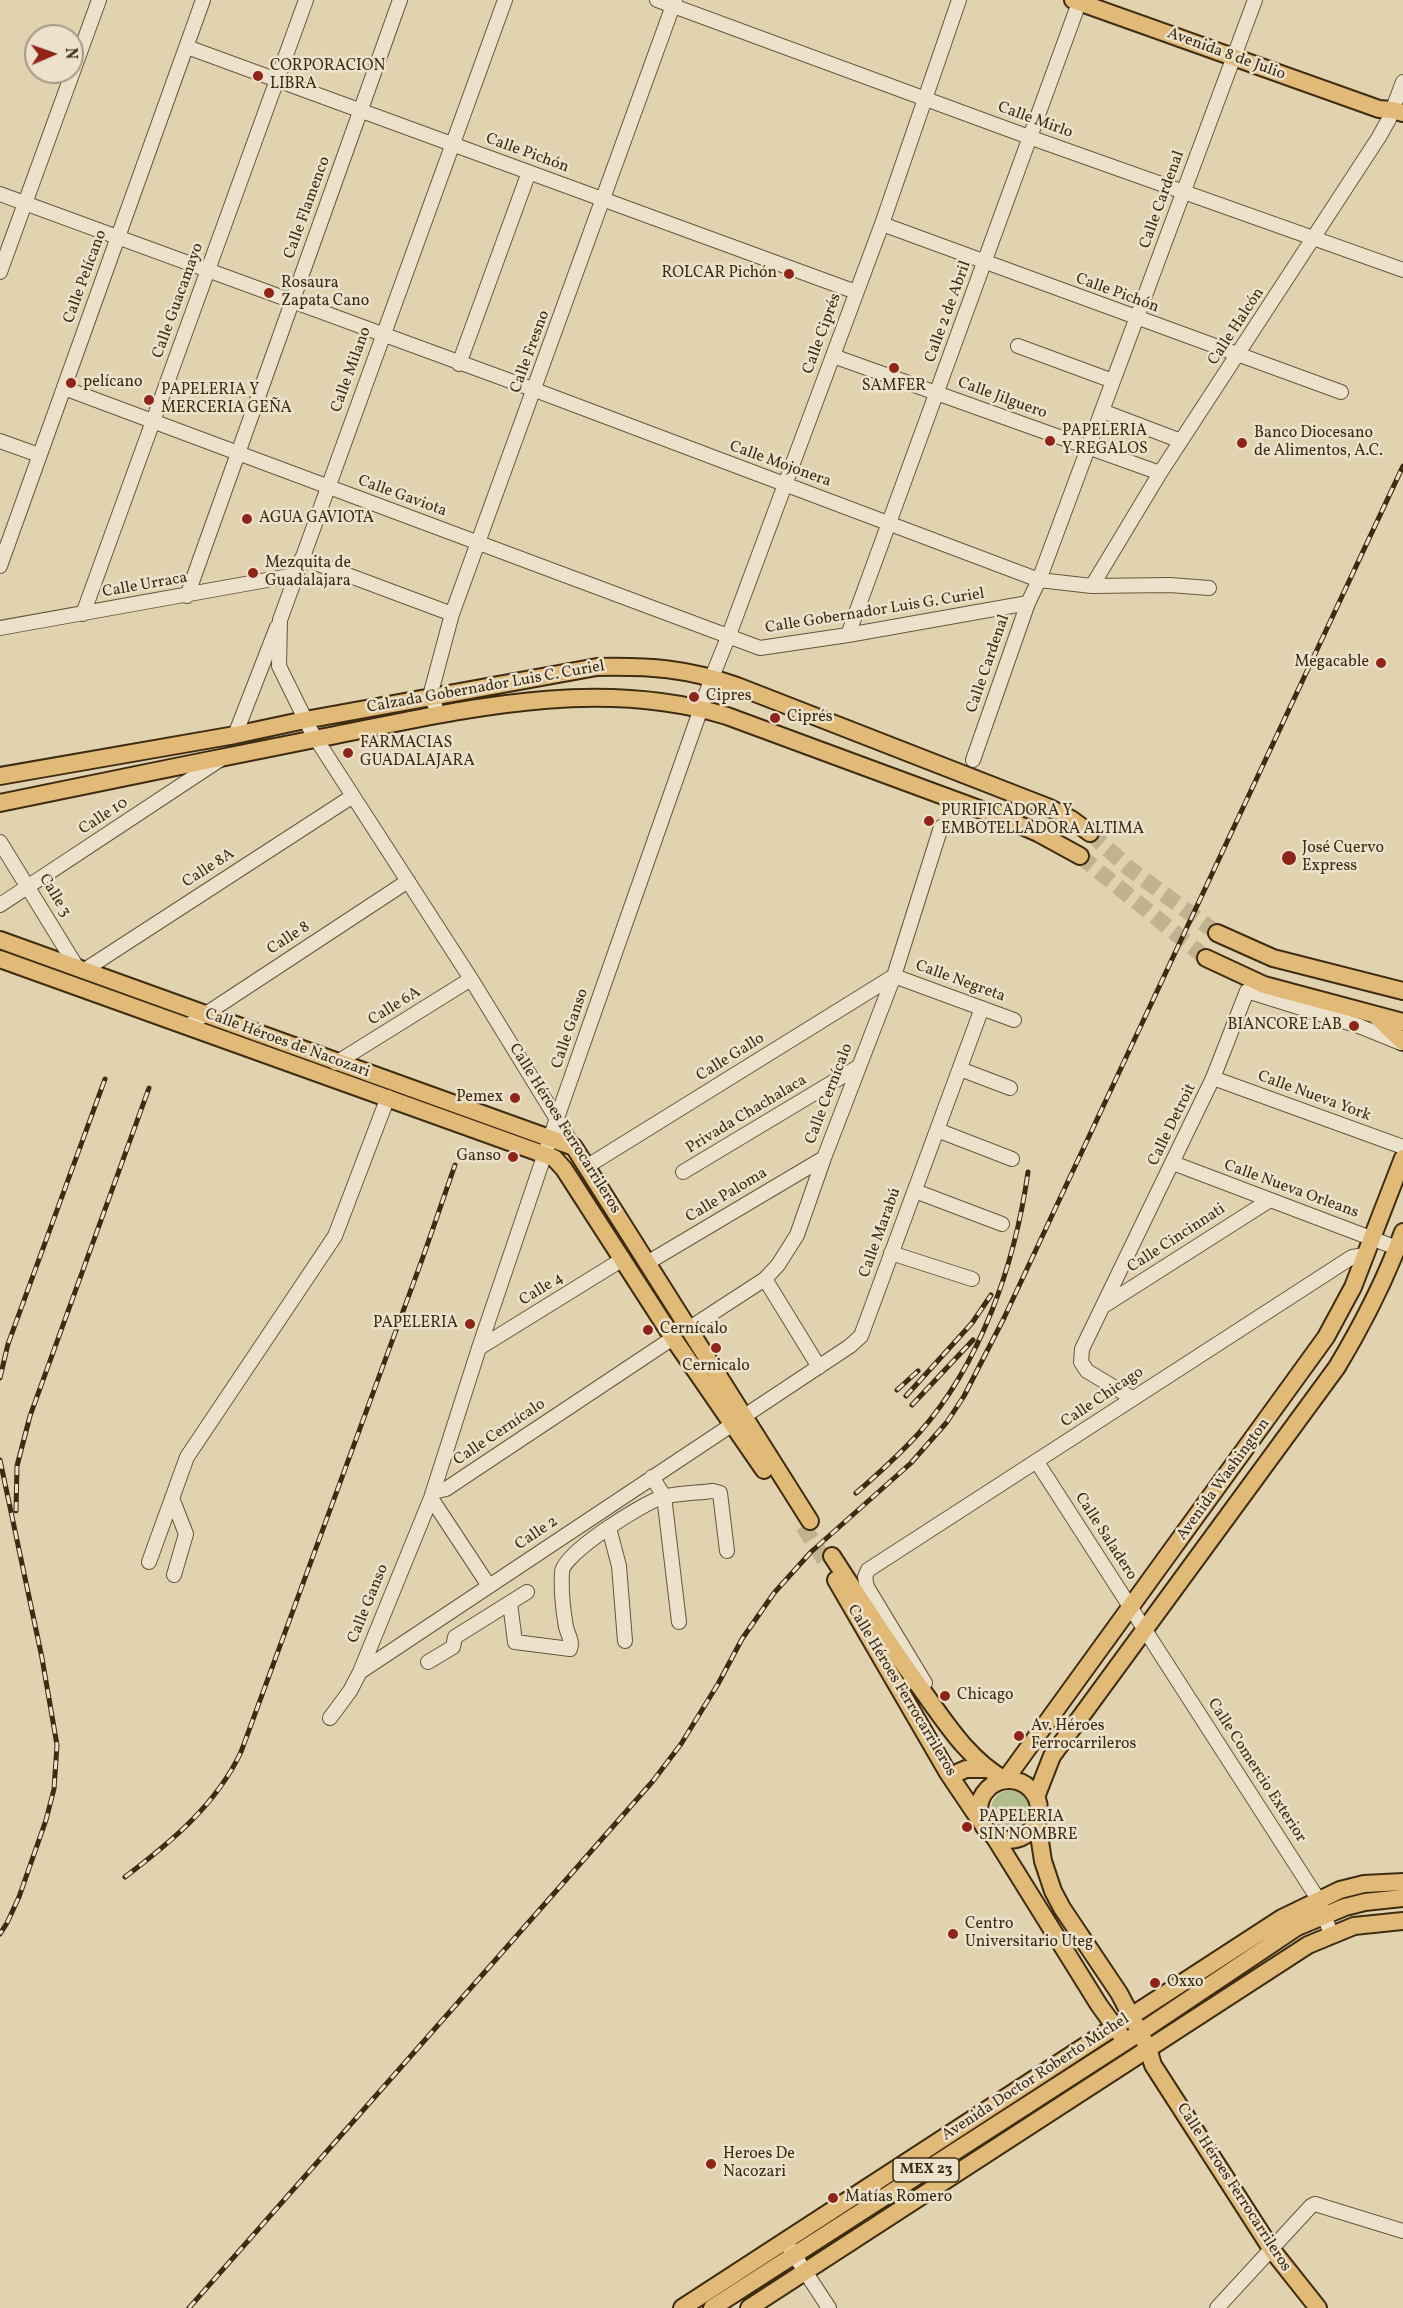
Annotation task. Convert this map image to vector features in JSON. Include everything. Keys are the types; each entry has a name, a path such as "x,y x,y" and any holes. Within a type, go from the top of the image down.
{"main road":[{"name":"Avenida 8 de Julio","path":"1077,1 1393,115"},
{"name":"Calzada Gobernador Luis C. Curiel","path":"0,776 235,735 430,696 597,667 642,666 669,668 712,677 1050,808 1071,819 1090,833"},
{"name":"Calzada Gobernador Luis C. Curiel","path":"0,803 442,714 568,696 633,698 702,708 1006,819 1080,856"},
{"path":"1217,933 1273,958 1403,991"},
{"name":"Calle Héroes de Nacozari","path":"0,940 336,1063 548,1147"},
{"path":"1206,958 1264,985 1403,1022"},
{"name":"Calle Héroes de Nacozari","path":"0,959 388,1097 548,1147 574,1147"},
{"path":"1374,1015 1403,1043"},
{"name":"Calle Héroes Ferrocarrileros","path":"548,1147 673,1338 738,1420 807,1523"},
{"name":"Calle Héroes Ferrocarrileros","path":"574,1147 688,1329 738,1420"},
{"name":"Avenida Washington","path":"1005,1780 1321,1345 1340,1314 1403,1158"},
{"name":"Avenida Washington","path":"1036,1797 1052,1756 1337,1367 1376,1299 1403,1232"},
{"name":"Calle Héroes Ferrocarrileros","path":"980,1819 950,1776 829,1559 967,1750 986,1769 1005,1780"},
{"path":"950,1776 966,1769 986,1769"},
{"path":"1005,1780 1023,1783 1036,1797 1039,1805 1037,1822 1032,1831 1014,1840 995,1838 983,1827 978,1811 983,1794 996,1782 1005,1780"},
{"name":"Calle Héroes Ferrocarrileros","path":"1037,1822 1043,1861 1053,1891 1119,1993 1131,2016 1133,2037"},
{"name":"Calle Héroes Ferrocarrileros","path":"995,1838 1099,2005 1115,2026 1133,2037 1272,2250 1318,2308"},
{"name":"Avenida Doctor Roberto Michel","path":"1383,1891 1403,1882"},
{"name":"Avenida Doctor Roberto Michel","path":"682,2308 931,2168 1174,2010 1285,1935 1322,1906 1364,1884 1403,1898"},
{"path":"749,2308 1297,1953 1331,1934 1354,1926 1395,1922 1383,1891"},
{"name":"Avenida Doctor Roberto Michel","path":"712,2308 790,2248 1115,2026 1282,1918 1322,1906"},
{"path":"1285,1935 1297,1953"},
{"path":"1222,1957 1263,1950 1277,1966"},
{"path":"1199,1993 1210,2009"},
{"path":"1174,2010 1184,2025"},
{"path":"1103,2056 1113,2072"},
{"path":"931,2168 942,2183"}],"street":[{"path":"0,272 99,0"},
{"name":"Calle Pelícano","path":"0,566 203,0"},
{"name":"Calle Guacamayo","path":"83,614 306,0"},
{"name":"Calle Flamenco","path":"187,596 400,0"},
{"name":"Calle Milano","path":"315,739 279,666 280,620 506,0"},
{"name":"Calle Mirlo","path":"657,0 674,3 1029,137 1403,270"},
{"name":"Calle Ciprés","path":"712,677 786,485 882,224 959,0"},
{"name":"Calle Cardenal","path":"973,760 1028,603 1039,580 1255,0"},
{"name":"Calle 2 de Abril","path":"848,635 1077,1"},
{"name":"Calle Fresno","path":"430,696 452,614 674,3"},
{"name":"Calle Pichón","path":"187,47 856,292"},
{"name":"Calle Halcón","path":"1092,586 1160,473 1393,115 1403,82"},
{"path":"459,363 529,172"},
{"name":"Calle Mojonera","path":"0,194 535,390 1039,580 1092,586"},
{"name":"Calle Pichón","path":"882,224 1136,319 1341,392"},
{"path":"1018,346 1113,381"},
{"name":"Calle Jilguero","path":"833,356 1160,473"},
{"name":"Calle Gaviota","path":"64,388 327,488 729,635"},
{"path":"1102,411 1181,441"},
{"path":"0,441 39,455"},
{"path":"302,558 452,614"},
{"name":"Calle Urraca","path":"0,628 295,575"},
{"path":"1092,586 1170,585 1209,588"},
{"name":"Calle Gobernador Luis G. Curiel","path":"729,635 759,648 848,635 1028,603"},
{"path":"235,735 280,620"},
{"name":"Calle Ganso","path":"330,1718 350,1691 360,1672 432,1495 557,1118 712,677"},
{"path":"430,696 442,714"},
{"name":"Calle Héroes Ferrocarrileros","path":"315,739 471,979 574,1147"},
{"name":"Calle 10","path":"0,905 225,756"},
{"name":"Calle 8A","path":"81,970 353,796"},
{"name":"Calle Cernícalo","path":"688,1329 765,1279 778,1265 797,1235 894,976 941,827"},
{"name":"Calle 3","path":"0,842 81,970"},
{"name":"Calle 8","path":"189,1025 408,881"},
{"name":"Calle Negreta","path":"894,976 1014,1020"},
{"name":"Calle Gallo","path":"586,1167 894,976"},
{"name":"Calle 6A","path":"336,1063 471,979"},
{"name":"Calle Detroit","path":"1132,1398 1087,1371 1081,1362 1082,1349 1214,1078 1247,991 1359,1026 1403,1043"},
{"name":"Calle Marabú","path":"738,1420 850,1346 861,1336 982,1008"},
{"name":"Privada Chachalaca","path":"684,1172 858,1067"},
{"path":"960,1069 1010,1088"},
{"name":"Calle Nueva York","path":"1214,1078 1403,1147"},
{"path":"149,1562 187,1457 335,1236 388,1097"},
{"path":"937,1130 1012,1159"},
{"name":"Calle Paloma","path":"647,1263 824,1158"},
{"name":"Calle Nueva Orleans","path":"1173,1163 1397,1248"},
{"path":"915,1191 1002,1224"},
{"name":"Calle Cincinnati","path":"1103,1306 1270,1200"},
{"path":"891,1253 972,1279"},
{"name":"Calle Chicago","path":"865,1578 868,1570 1132,1398 1352,1257 1365,1255"},
{"name":"Calle 4","path":"479,1348 623,1259"},
{"path":"765,1279 819,1367"},
{"name":"Calle Cernícalo","path":"432,1495 446,1489 673,1338"},
{"name":"Calle 2","path":"360,1672 738,1420"},
{"name":"Calle Saladero","path":"1037,1462 1145,1629"},
{"path":"652,1478 664,1496 679,1622"},
{"path":"510,1603 515,1642 570,1649 572,1644 566,1626 562,1566 582,1547 609,1528 648,1502 664,1496 713,1491 720,1493 727,1551"},
{"path":"432,1495 489,1586"},
{"path":"172,1498 186,1534 174,1575"},
{"path":"609,1528 619,1566 625,1641"},
{"name":"Calle Héroes Ferrocarrileros","path":"865,1578 867,1587 925,1681 933,1706"},
{"path":"428,1662 453,1647 455,1637 527,1592"},
{"name":"Calle Comercio Exterior","path":"1145,1629 1322,1906 1331,1934"},
{"path":"1217,2308 1315,2204 1403,2231"},
{"path":"790,2248 829,2308"}],"green space":[{"path":"1011,1790 1019,1791 1025,1796 1030,1802 1030,1818 1025,1824 1019,1829 1011,1830 1003,1829 997,1824 992,1818 991,1810 992,1802 997,1796 1003,1791"}],"tunnel":[{"path":"1090,833 1130,869 1217,933"},
{"path":"1080,856 1206,958"},
{"path":"803,1526 825,1561"}],"railway":[{"path":"189,2308 653,1781 681,1744 718,1684 742,1639 774,1593 811,1552 911,1463 947,1422 964,1396 1004,1318 1403,466"},
{"path":"0,1378 8,1344 105,1079"},
{"path":"16,1511 17,1466 30,1416 149,1088"},
{"path":"125,1877 175,1836 205,1806 219,1789 241,1752 455,1165"},
{"path":"856,1493 919,1433 960,1376 992,1311 1004,1277 1014,1242 1028,1172"},
{"path":"906,1396 972,1323 991,1295"},
{"path":"912,1405 973,1340"},
{"path":"897,1390 918,1371"},
{"path":"0,1460 42,1658 57,1745 54,1789 46,1820 19,1897 0,1934"}],"place":[{"name":"CORPORACION LIBRA","path":"258,76"},
{"name":"ROLCAR Pichón","path":"789,274"},
{"name":"Rosaura Zapata Cano","path":"269,293"},
{"name":"SAMFER","path":"894,368"},
{"name":"pelícano","path":"71,383"},
{"name":"PAPELERIA Y MERCERIA GEÑA","path":"149,400"},
{"name":"PAPELERIA Y REGALOS","path":"1050,441"},
{"name":"Banco Diocesano de Alimentos, A.C.","path":"1242,443"},
{"name":"AGUA GAVIOTA","path":"247,519"},
{"name":"Mezquita de Guadalajara","path":"253,573"},
{"name":"Megacable","path":"1381,663"},
{"name":"Cipres","path":"694,697"},
{"name":"Ciprés","path":"775,718"},
{"name":"FARMACIAS GUADALAJARA","path":"348,753"},
{"name":"PURIFICADORA Y EMBOTELLADORA ALTIMA","path":"929,821"},
{"name":"José Cuervo Express","path":"1289,858"},
{"name":"BIANCORE LAB","path":"1354,1026"},
{"name":"Pemex","path":"515,1098"},
{"name":"Ganso","path":"513,1157"},
{"name":"PAPELERIA","path":"470,1324"},
{"name":"Cernícalo","path":"648,1330"},
{"name":"Cernicalo","path":"716,1348"},
{"name":"Chicago","path":"945,1696"},
{"name":"Av. Héroes Ferrocarrileros","path":"1019,1736"},
{"name":"PAPELERIA SIN NOMBRE","path":"967,1827"},
{"name":"Centro Universitario Uteg","path":"953,1934"},
{"name":"Oxxo","path":"1155,1983"},
{"name":"Heroes De Nacozari","path":"711,2164"},
{"name":"Matías Romero","path":"833,2198"}]}
